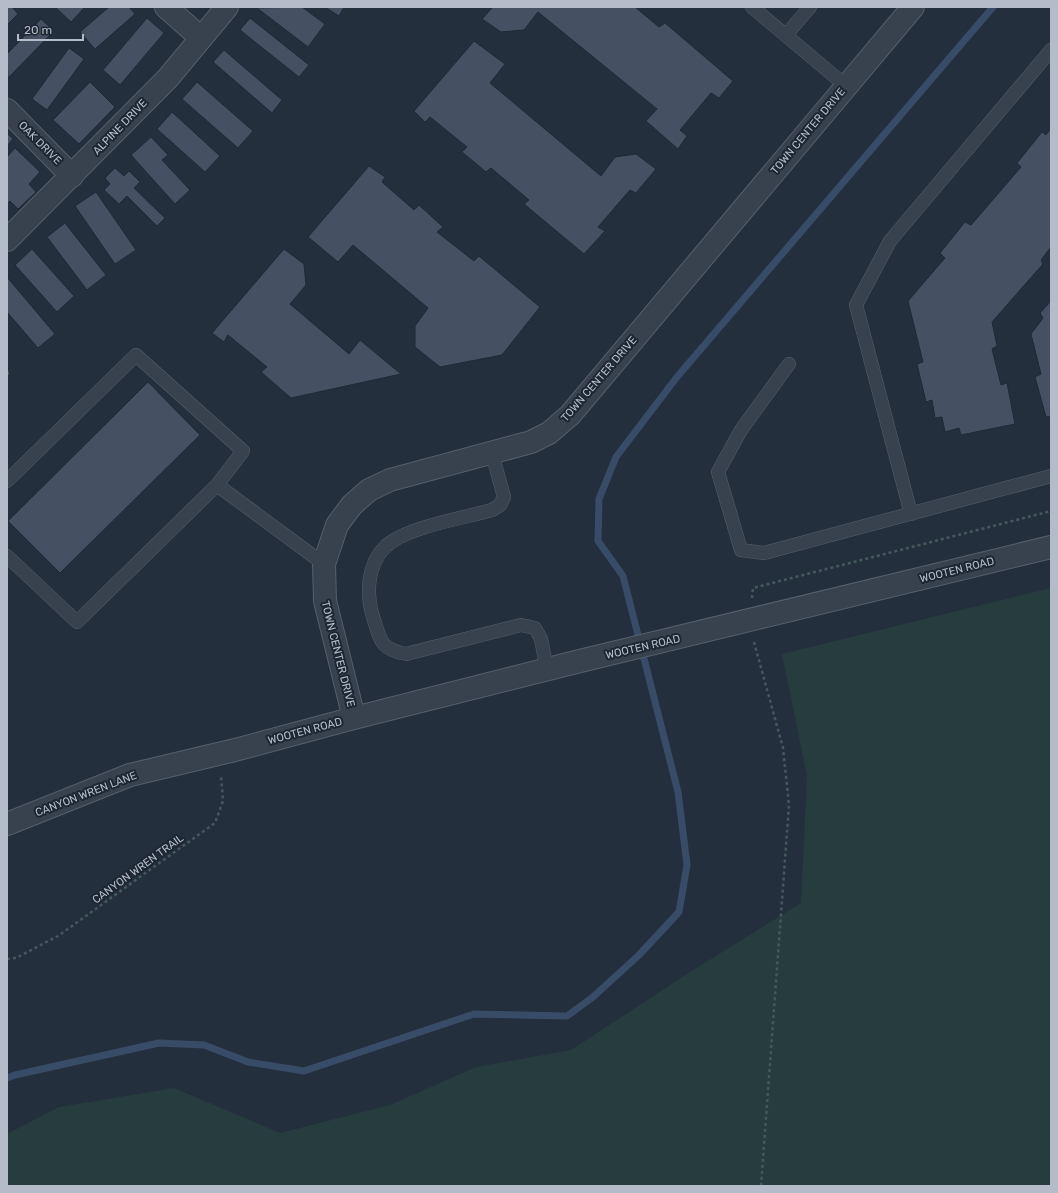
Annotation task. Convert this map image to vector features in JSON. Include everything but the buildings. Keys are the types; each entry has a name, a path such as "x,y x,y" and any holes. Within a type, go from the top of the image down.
{"street":[{"path":"166,7 201,38"},
{"name":"ALPINE DRIVE","path":"7,240 168,78 227,7"},
{"name":"TOWN CENTER DRIVE","path":"354,718 325,601 324,564 337,525 352,505 369,490 390,480 492,453 537,439 549,433 570,415 913,7"},
{"name":"OAK DRIVE","path":"7,110 72,176"},
{"name":"WOOTEN ROAD","path":"226,753 354,718 1051,547"},
{"name":"CANYON WREN LANE","path":"7,824 130,775 226,753"}],"lane":[{"path":"752,7 846,86"},
{"path":"786,35 810,7"},
{"path":"911,514 856,306 890,242 1051,50"},
{"path":"7,481 136,355 243,451 217,485 77,622 7,556"},
{"path":"789,364 741,430 718,472 742,550 764,553 1051,476"},
{"path":"492,453 504,497 500,505 492,510 406,534 386,546 375,563 369,579 369,604 381,641 390,651 406,654 521,625 535,628 541,639 547,670"},
{"path":"217,485 324,564"}],"path":[{"path":"753,588 1051,511"},
{"path":"749,622 783,748 789,805 761,1186"},
{"name":"CANYON WREN TRAIL","path":"7,959 16,958 58,936 215,823 223,801 226,753"}],"green space":[{"path":"1051,588 1051,1186 7,1186 7,1134 59,1107 174,1088 280,1133 390,1105 476,1067 571,1050 690,972 801,903 807,776 782,654"}],"waterway":[{"path":"7,1078 159,1043 204,1045 248,1062 304,1071 474,1014 567,1016 593,997 639,955 679,912 687,865 678,792 623,576 598,541 599,499 616,457 677,377 993,7"}]}
